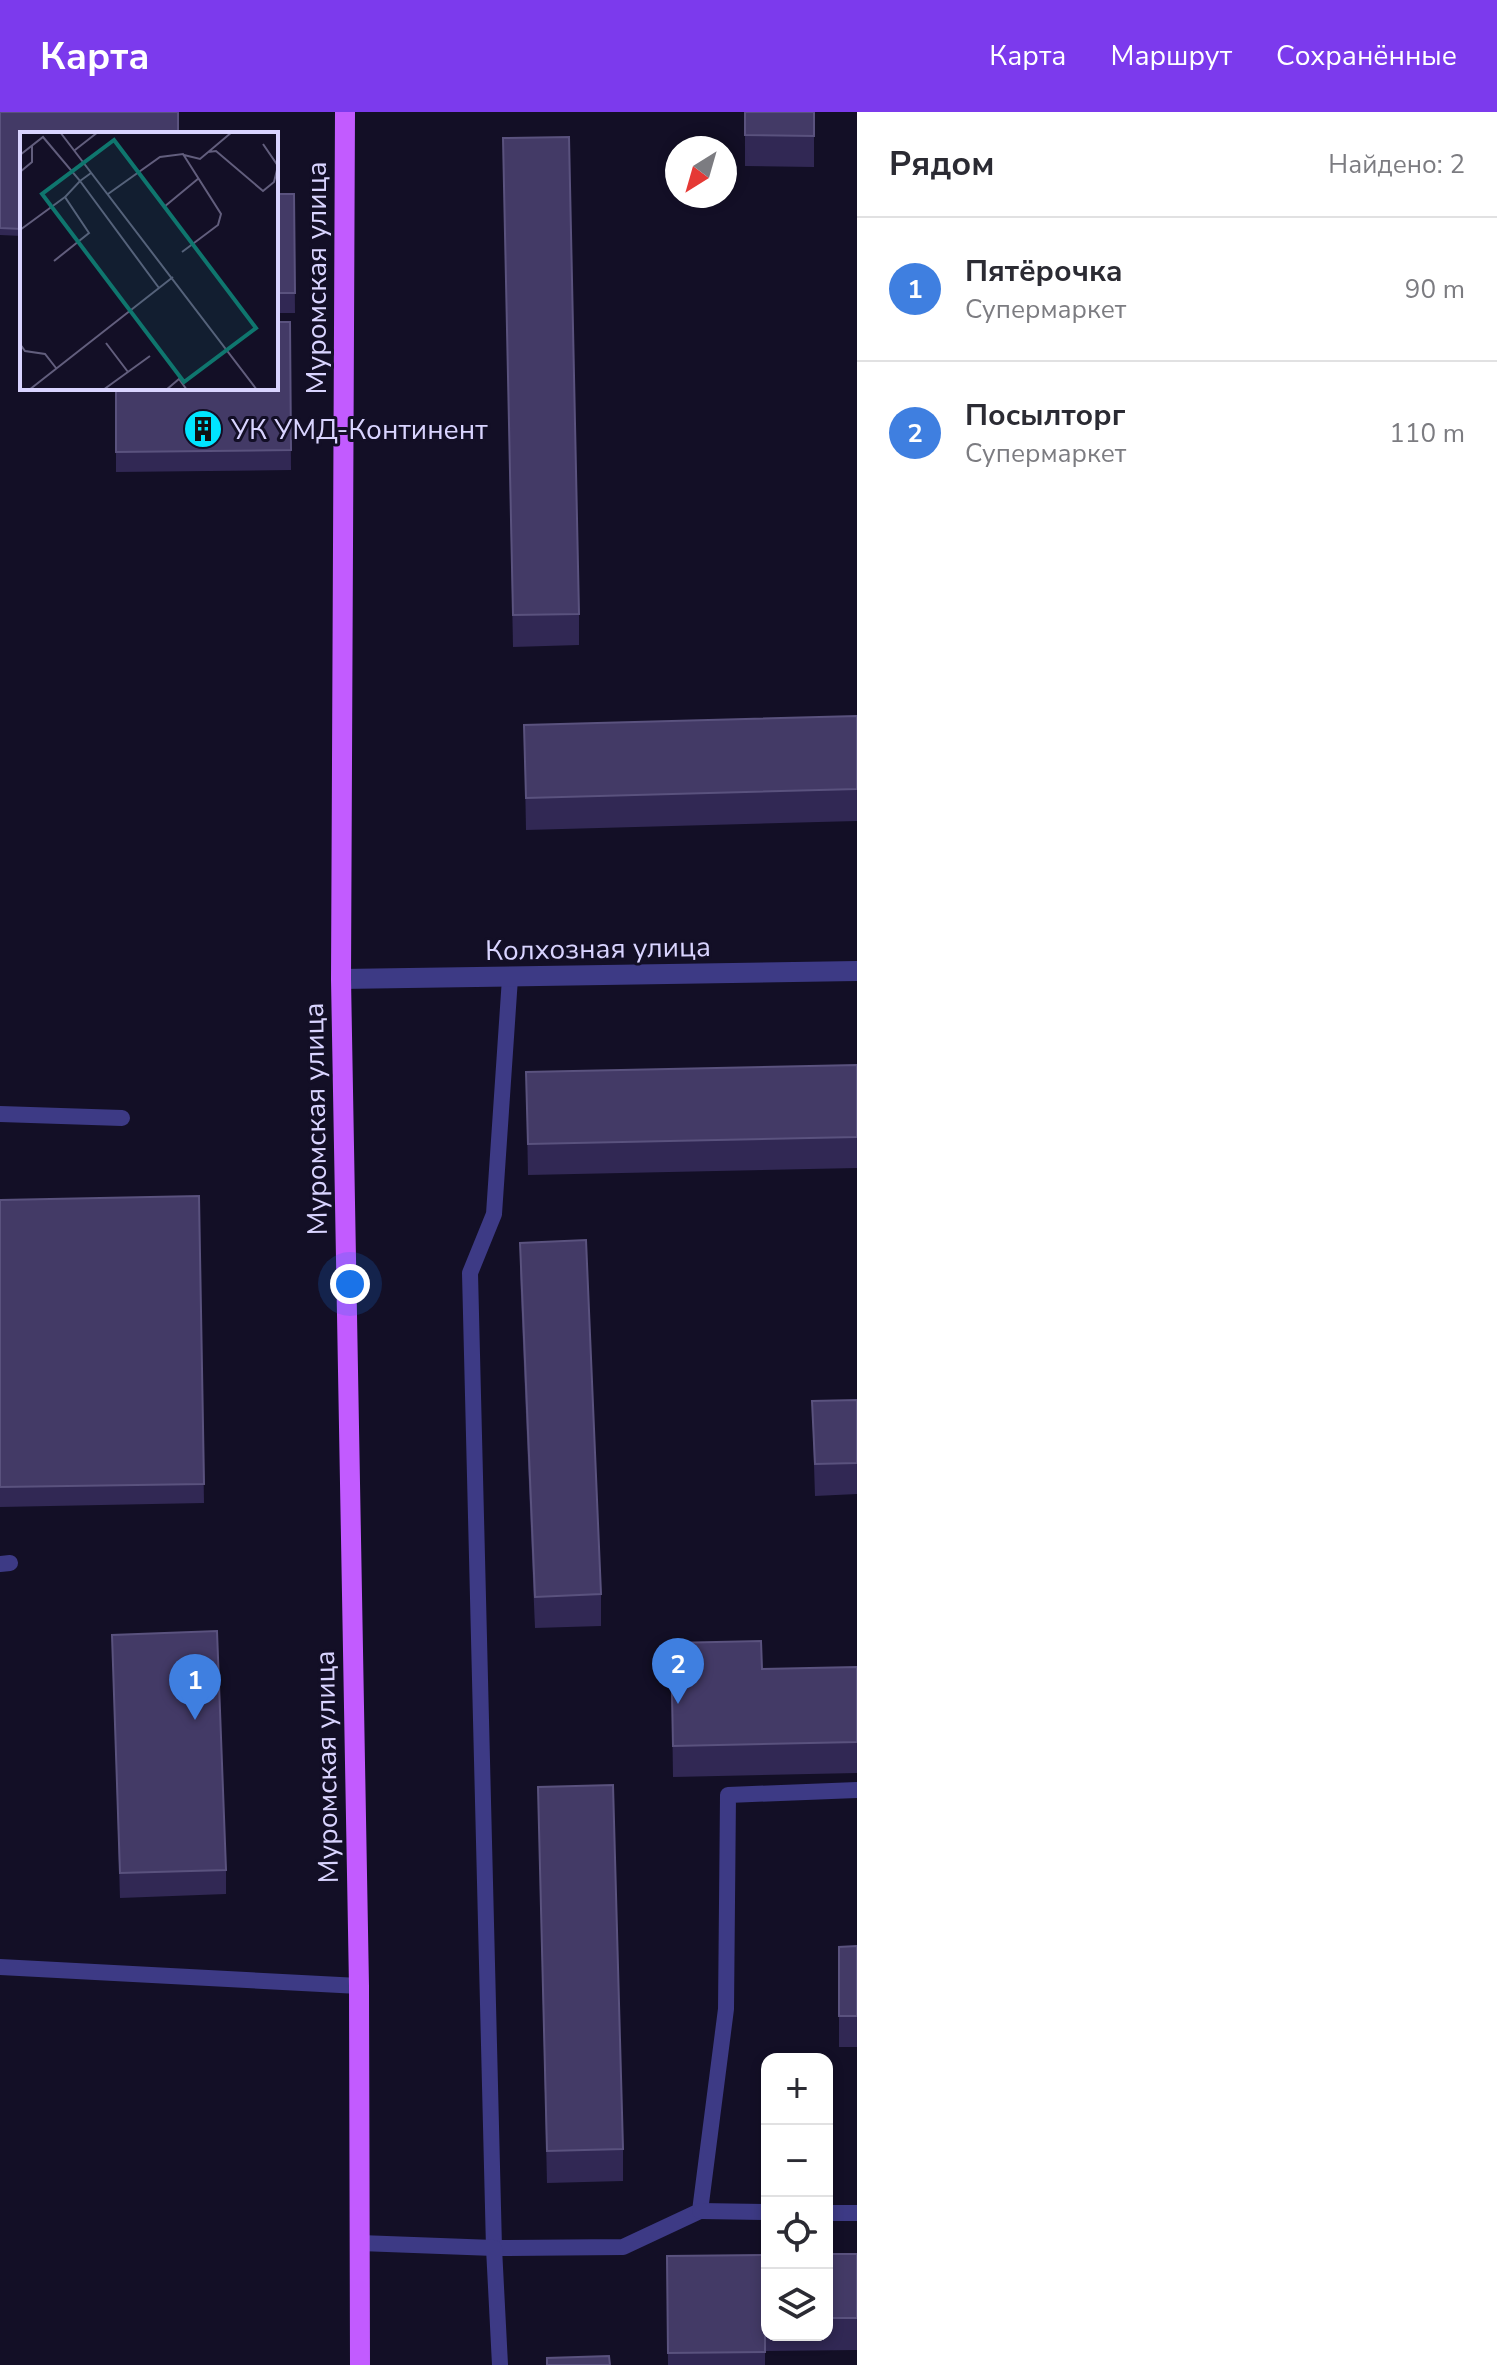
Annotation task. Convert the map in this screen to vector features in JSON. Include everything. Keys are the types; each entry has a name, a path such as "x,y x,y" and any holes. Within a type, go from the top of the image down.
{"main road":[{"name":"Муромская улица","path":"345,112 341,979 359,1986 360,2365"}],"street":[{"name":"Колхозная улица","path":"341,979 857,971"}],"lane":[{"path":"500,2365 494,2248 470,1273 494,1214 510,978"},
{"path":"0,1114 122,1118"},
{"path":"700,2211 726,2009 728,1795 857,1790"},
{"path":"0,1967 359,1986"},
{"path":"360,2243 494,2248 623,2247 700,2211 761,2212"},
{"path":"833,2213 857,2213"}],"building":[{"path":"0,112 178,112 178,132 20,132 20,229 0,228"},
{"path":"745,112 814,112 814,136 745,135"},
{"path":"569,137 579,614 513,615 503,138"},
{"path":"278,194 294,194 295,293 278,293"},
{"name":"УК УМД-Континент","path":"278,322 290,322 291,450 116,452 116,390 278,390"},
{"path":"857,716 857,789 526,798 524,725"},
{"path":"857,1065 857,1137 528,1144 526,1072"},
{"path":"199,1196 204,1484 0,1487 0,1200"},
{"path":"586,1240 601,1594 535,1597 520,1243"},
{"path":"857,1400 857,1463 815,1464 812,1401"},
{"path":"217,1631 226,1870 120,1873 112,1635"},
{"path":"761,1641 762,1669 857,1667 857,1742 673,1746 671,1643"},
{"path":"613,1785 623,2149 547,2151 538,1787"},
{"path":"857,1946 857,2016 839,2016 839,1947"},
{"path":"833,2254 857,2254 857,2318 833,2318"},
{"path":"761,2255 761,2341 765,2341 765,2352 668,2353 667,2256"},
{"path":"609,2356 610,2365 547,2365 547,2358"}],"place":[{"name":"УК УМД-Континент","path":"203,429"},
{"name":"Посылторг","path":"678,1704"},
{"name":"Пятёрочка","path":"195,1720"}]}
